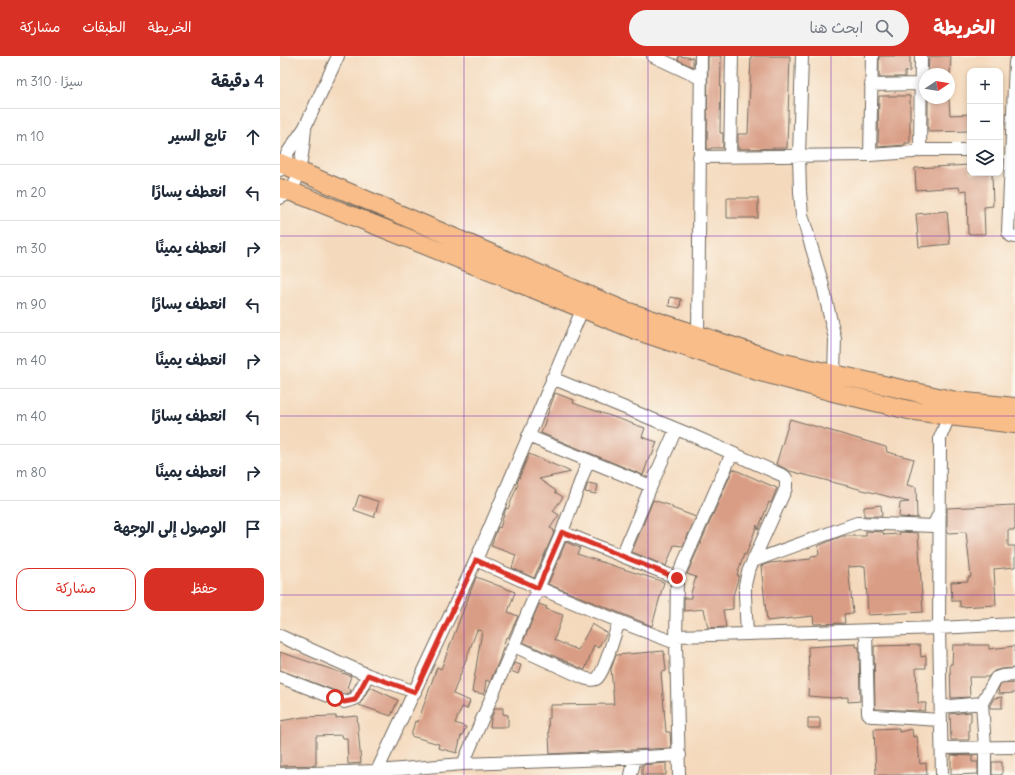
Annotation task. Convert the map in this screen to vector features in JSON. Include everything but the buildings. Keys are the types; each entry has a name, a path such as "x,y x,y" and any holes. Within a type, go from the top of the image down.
{"highway":[{"path":"286,167 622,310 780,362 834,374 952,409 1015,424"},
{"path":"284,192 481,267 582,310 638,331 757,371 837,393 909,410 1015,407"}],"street":[{"path":"284,192 288,152 305,127 338,56"},
{"path":"653,56 700,78"},
{"path":"698,334 701,56"},
{"path":"730,156 732,56"},
{"path":"802,56 800,156 800,192 802,215 822,282 834,333 836,344 834,374"},
{"path":"870,155 872,56"},
{"path":"921,56 921,68"},
{"path":"1015,62 1009,150 1008,232 1011,236 1015,237"},
{"path":"871,85 919,84"},
{"path":"920,104 920,150"},
{"path":"286,167 303,148 305,127"},
{"path":"699,157 870,155 908,153 920,150 967,150"},
{"path":"377,771 476,560 582,310"},
{"path":"552,378 676,429 784,476 787,481 786,488 748,572 745,585 747,634"},
{"path":"942,775 939,628 940,438 952,409"},
{"path":"622,556 676,429"},
{"path":"528,436 651,486"},
{"path":"679,775 680,755 676,640 677,578 732,453"},
{"path":"463,764 562,532 588,460"},
{"path":"753,561 857,523 933,526 940,513"},
{"path":"562,532 677,578"},
{"path":"476,560 619,622 676,640 747,634 866,631 1015,624"},
{"path":"514,646 584,678 591,680 596,679 604,668 619,622"},
{"path":"866,631 868,713 871,716 942,720"},
{"path":"280,636 368,675 415,692"},
{"path":"280,677 344,702 355,700 368,675"},
{"path":"985,775 982,703 996,678 1015,675"},
{"path":"941,707 982,703"},
{"path":"942,748 1015,747"},
{"path":"280,774 377,771 463,764 680,755"},
{"path":"631,775 635,758"}],"route":[{"path":"335,698 344,702 355,700 368,675 415,692 476,560 538,588 562,532 677,578"}]}
